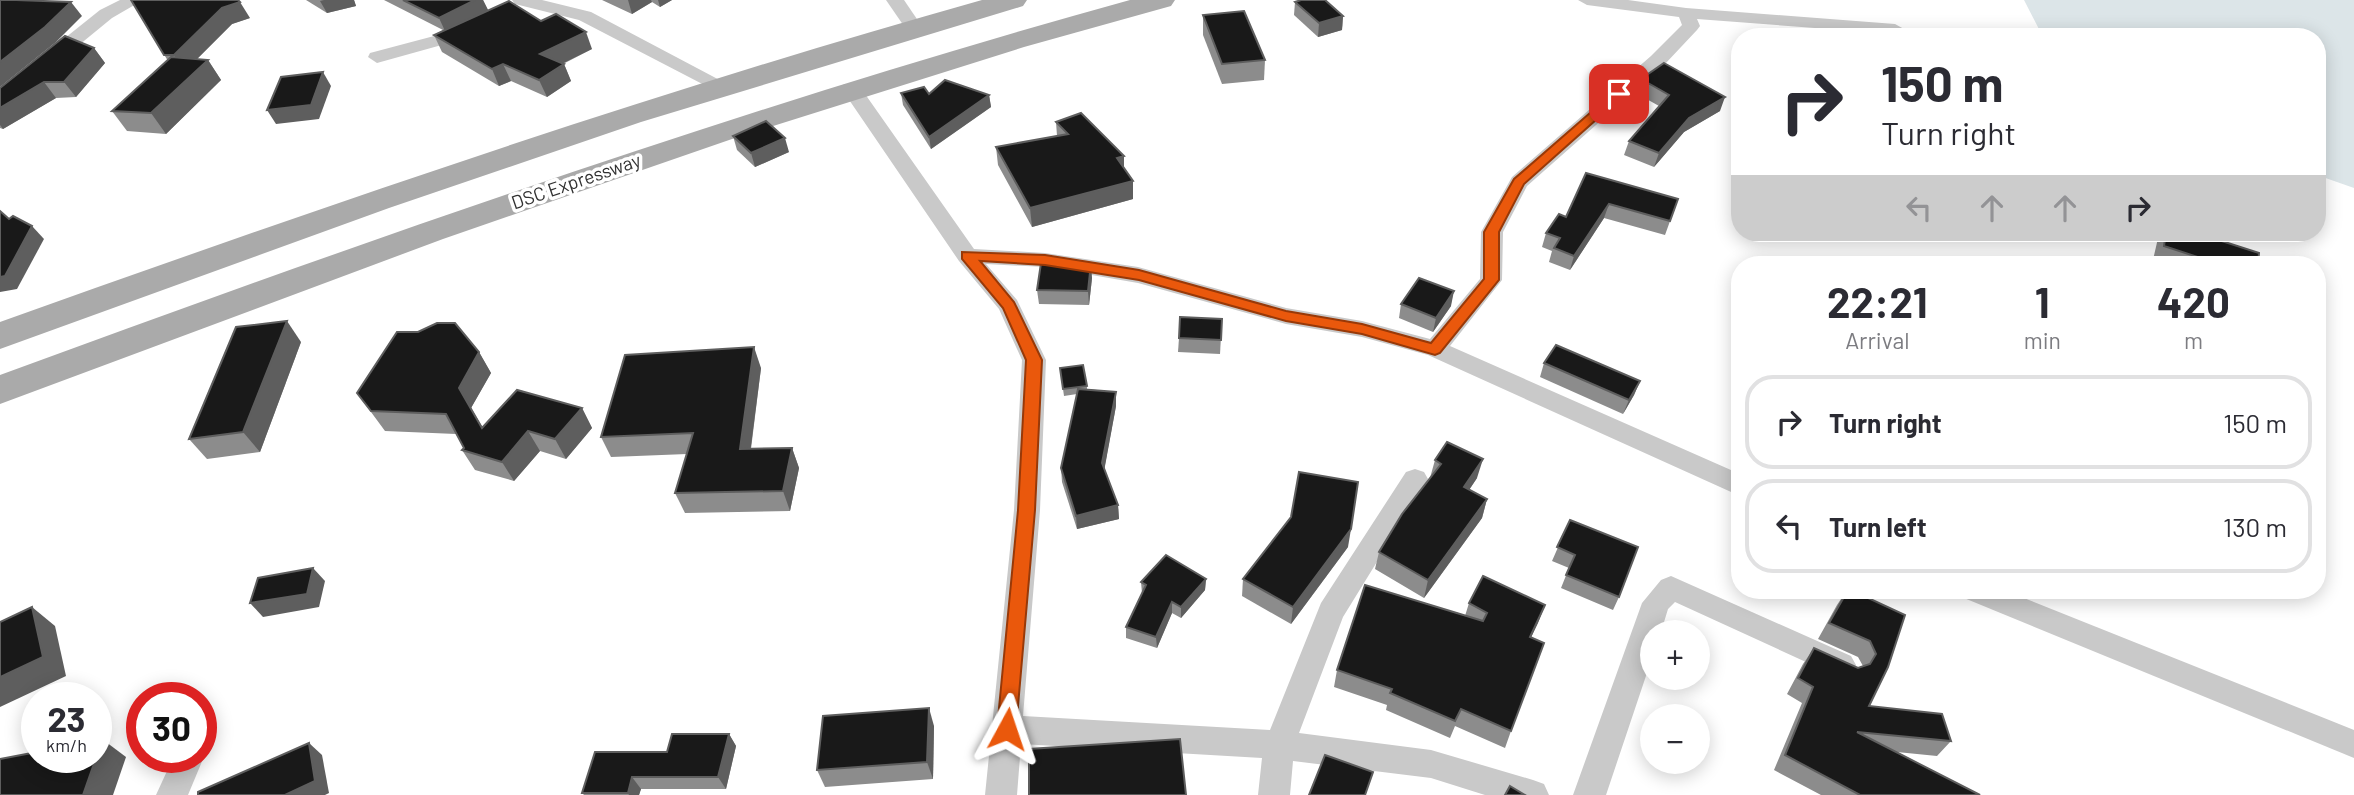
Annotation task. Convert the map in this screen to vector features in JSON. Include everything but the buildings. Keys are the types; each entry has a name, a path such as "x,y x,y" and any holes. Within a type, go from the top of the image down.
{"main road":[{"path":"0,336 383,198 719,85 1013,0"},
{"name":"DSC Expressway","path":"0,390 333,265 851,88 1161,0"}],"street":[{"path":"0,100 106,14 134,0"},
{"path":"895,0 914,28"},
{"path":"1587,0 1686,13 1882,28"},
{"path":"504,13 526,1 585,16 719,85"},
{"path":"1435,349 1491,280 1492,232 1519,182 1658,60 1691,26 1686,13"},
{"path":"377,57 460,36 482,24"},
{"path":"851,88 967,256 1009,306 1034,360 1027,510 1001,795"},
{"path":"967,256 1045,260 1139,275 1286,316 1362,329 1435,349 1731,482"},
{"path":"1274,795 1279,745 1331,612 1415,479"},
{"path":"1589,795 1595,785 1656,603 1671,588 1847,668"},
{"path":"1996,599 2354,744"},
{"path":"1007,729 1279,745 1431,764 1533,795"},
{"path":"172,795 182,773"}],"shaded area":[{"path":"2024,0 2354,0 2354,188 2326,178 2326,28 2038,28"}],"route":[{"path":"1007,729 1027,510 1034,360 1009,306 967,256 1045,260 1139,275 1286,316 1362,329 1435,349 1491,280 1492,232 1519,182 1619,94"}]}
